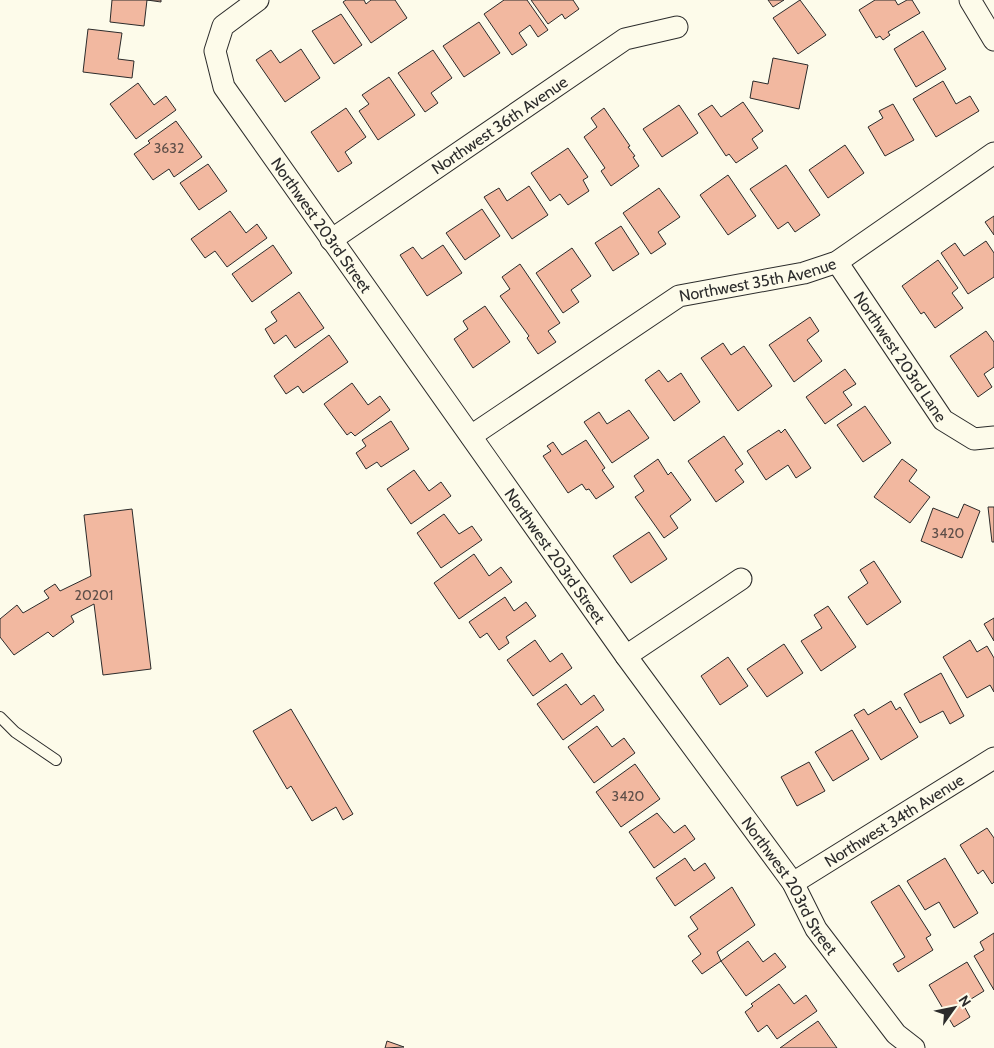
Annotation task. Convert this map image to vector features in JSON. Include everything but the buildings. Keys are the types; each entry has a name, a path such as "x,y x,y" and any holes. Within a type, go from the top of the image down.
{"street":[{"name":"Northwest 203rd Street","path":"258,0 223,26 216,51 224,87 626,656 793,883 816,929 896,1034 914,1048"},
{"path":"970,0 994,40"},
{"name":"Northwest 36th Avenue","path":"331,240 625,39 677,27"},
{"name":"Northwest 35th Avenue","path":"471,436 679,296 804,274 837,262 994,153"},
{"name":"Northwest 203rd Lane","path":"837,262 943,420 984,438"},
{"path":"626,656 741,579"},
{"name":"Northwest 34th Avenue","path":"793,883 994,758"}],"lane":[{"path":"0,717 15,732 56,760"}]}
